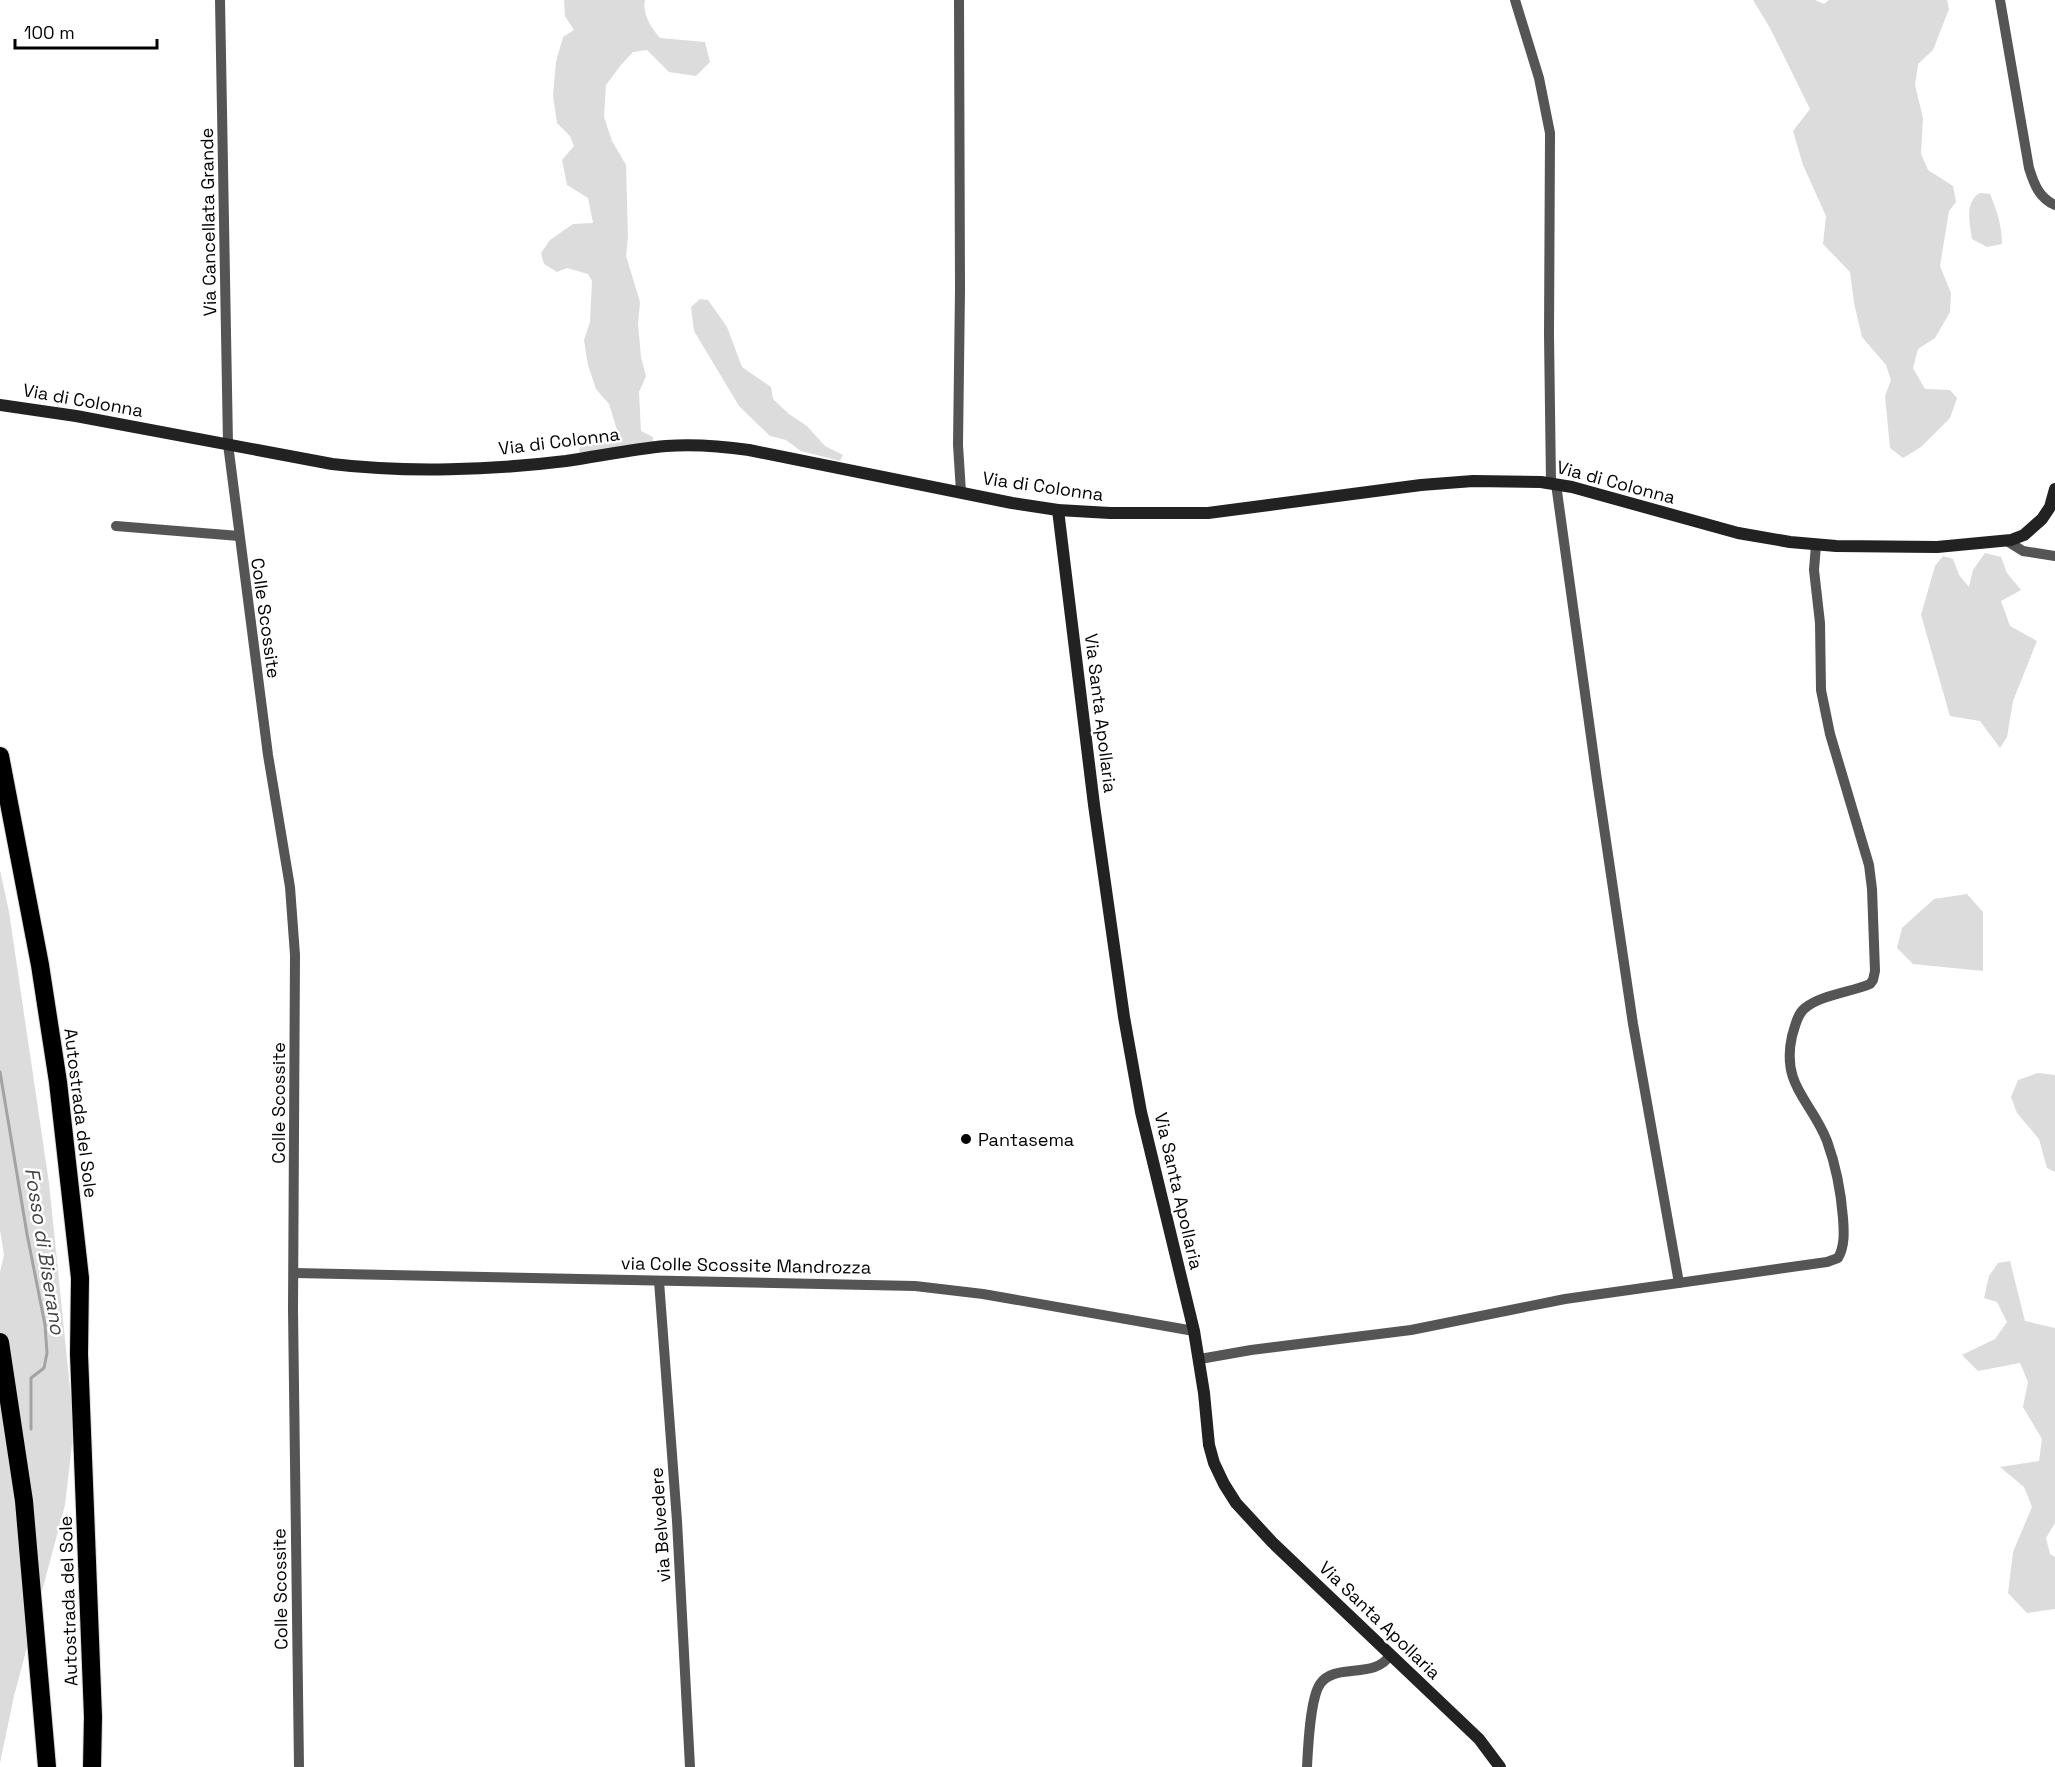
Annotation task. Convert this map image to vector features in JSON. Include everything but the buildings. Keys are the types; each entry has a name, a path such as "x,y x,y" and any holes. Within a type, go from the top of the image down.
{"highway":[{"name":"Autostrada del Sole","path":"0,756 40,965 58,1082 80,1278 79,1354 92,1693 92,1767"},
{"name":"Autostrada del Sole","path":"0,1342 24,1501 47,1767"}],"street":[{"name":"Via Cancellata Grande","path":"220,0 228,444"},
{"path":"959,0 960,290 957,445 961,492"},
{"path":"1515,0 1539,78 1550,133 1549,335 1554,483 1633,1024 1679,1283"},
{"path":"2000,0 2029,168 2037,189 2055,205"},
{"name":"Via di Colonna","path":"0,405 51,411 348,466 454,469 512,467 648,448 706,446 749,450 1058,510 1150,514 1208,513 1439,483 1511,481 1554,483 1731,531 1816,545 1928,548 2007,541 2024,535 2042,519 2050,507 2055,489"},
{"name":"Colle Scossite","path":"228,444 268,754 292,909 295,955 294,1458 299,1767"},
{"name":"Via Santa Apollaria","path":"1058,510 1096,816 1127,1038 1141,1112 1200,1359 1210,1449 1216,1468 1240,1508 1272,1542 1479,1739 1500,1767"},
{"path":"116,526 239,536"},
{"path":"2007,541 2023,551 2055,556"},
{"path":"1200,1359 1251,1350 1411,1330 1565,1299 1827,1262 1838,1258 1842,1246 1843,1230 1841,1197 1832,1156 1823,1132 1795,1085 1789,1059 1794,1030 1803,1010 1810,1004 1870,984 1875,971 1869,865 1828,727 1821,690 1815,570 1816,545"},
{"name":"via Colle Scossite Mandrozza","path":"294,1272 915,1286 983,1294 1194,1331"},
{"name":"via Belvedere","path":"659,1281 677,1521 690,1767"},
{"path":"1307,1767 1311,1725 1320,1684 1332,1675 1380,1666 1390,1654"}],"shaded area":[{"path":"564,0 645,0 648,20 660,38 705,42 710,62 696,76 669,72 647,50 633,52 606,85 604,117 612,141 626,165 628,237 626,256 640,302 638,324 641,357 646,376 639,392 641,431 653,437 652,445 579,454 580,443 617,430 609,404 596,389 588,365 584,340 590,322 592,281 588,274 567,268 557,272 544,264 541,253 550,240 573,224 593,223 588,198 567,185 562,160 574,146 570,136 557,123 553,95 556,62 563,37 574,30 565,16"},
{"path":"1753,0 1815,0 1824,4 1829,0 1947,0 1949,9 1933,50 1918,64 1915,85 1923,118 1921,154 1928,170 1953,186 1956,202 1949,211 1940,266 1951,293 1950,312 1935,338 1918,349 1913,368 1925,389 1950,390 1957,398 1950,418 1921,447 1903,458 1890,448 1885,396 1891,380 1886,365 1862,337 1850,272 1823,244 1826,216 1803,165 1793,131 1810,109 1770,28"},
{"path":"1980,193 1990,194 1999,219 2002,244 1987,247 1972,239 1969,220 1970,207"},
{"path":"700,299 708,300 727,327 742,367 771,387 773,399 807,426 825,446 843,455 840,461 801,451 786,440 770,436 739,406 694,331 691,307"},
{"path":"1985,553 2001,557 2007,573 2021,590 2001,601 2010,626 2037,641 2013,701 2007,737 2000,748 1980,721 1950,716 1921,615 1935,566 1943,556 1953,559 1959,575 1969,587 1973,570"},
{"path":"0,870 9,912 49,1183 74,1427 65,1505 14,1696 0,1763 0,1272 4,1255 0,1230"},
{"path":"1967,894 1983,912 1983,971 1913,964 1897,948 1902,928 1934,899"},
{"path":"2038,1073 2055,1075 2055,1172 2047,1168 2039,1139 2017,1113 2011,1097 2018,1080"},
{"path":"2010,1261 2025,1321 2055,1328 2055,1523 2046,1538 2050,1554 2055,1557 2055,1609 2027,1613 2008,1593 2013,1552 2032,1507 2024,1487 2000,1467 2039,1461 2042,1439 2023,1407 2028,1382 2020,1363 1978,1371 1962,1355 1995,1339 2007,1322 1997,1302 1984,1298 1989,1276 1998,1263"}],"waterway":[{"name":"Fosso di Biserano","path":"0,1072 45,1325 47,1353 44,1368 31,1378 31,1429"}],"place":[{"name":"Pantasema","path":"966,1139"}]}
